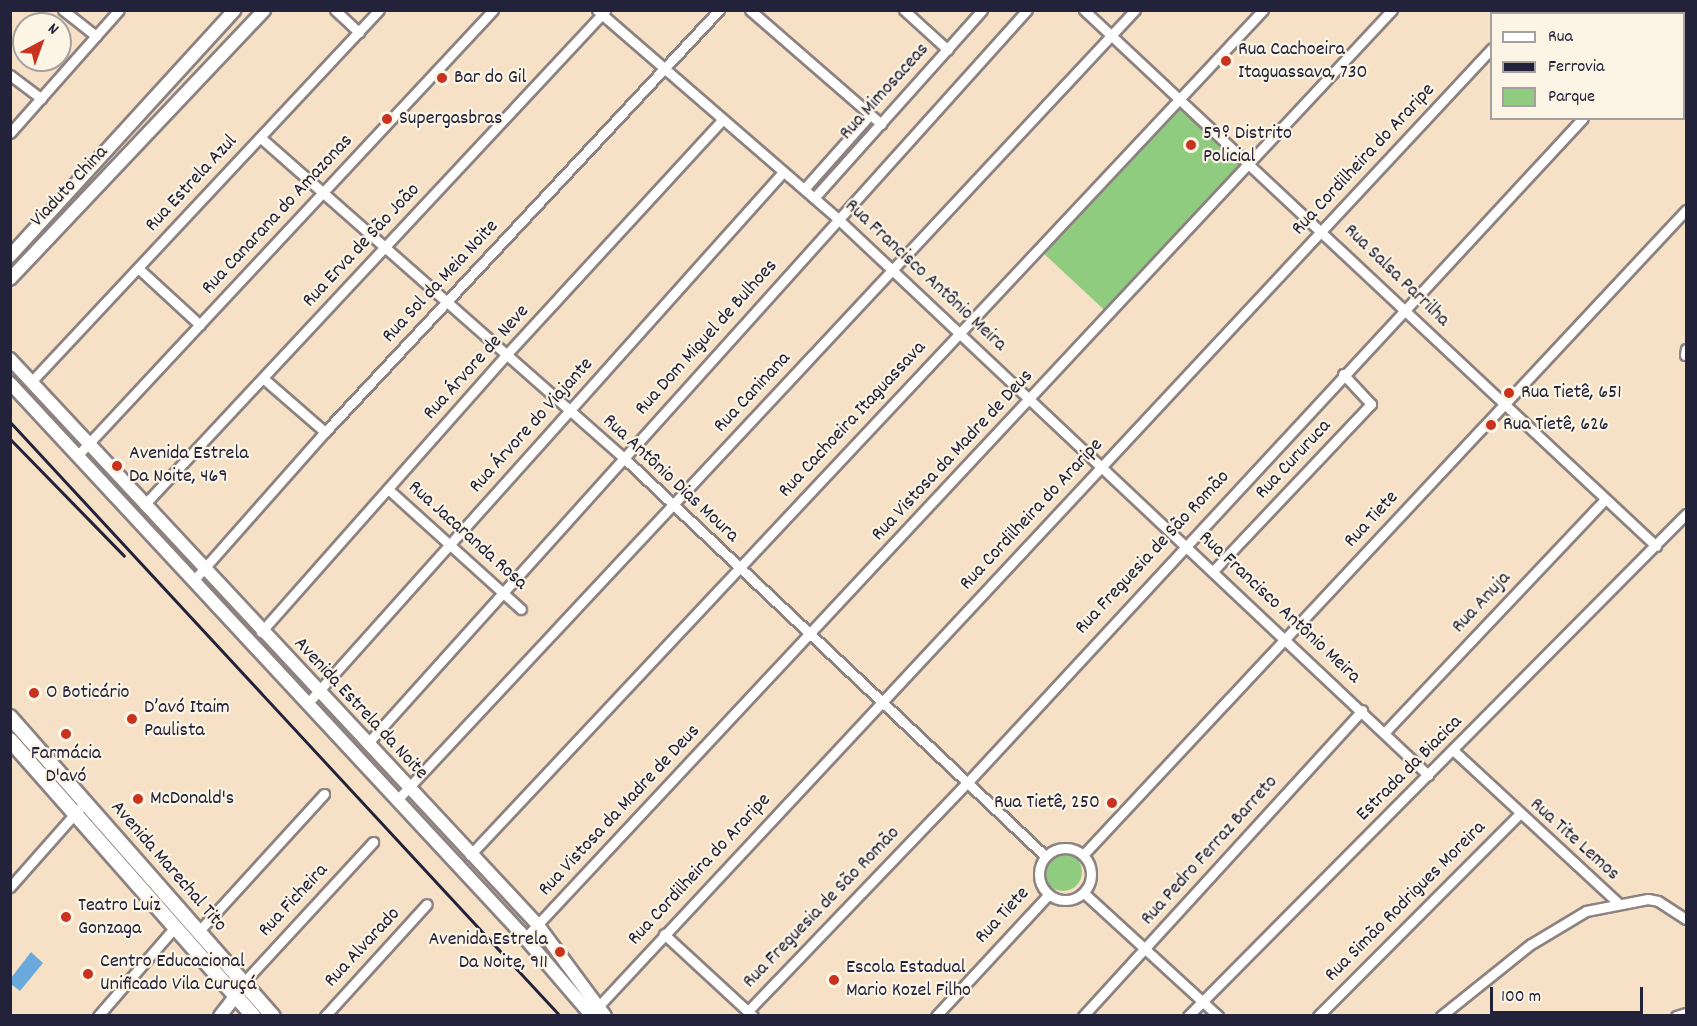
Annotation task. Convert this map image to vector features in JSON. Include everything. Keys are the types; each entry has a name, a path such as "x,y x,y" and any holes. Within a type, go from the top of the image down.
{"main road":[{"name":"Avenida Marechal Tito","path":"10,717 273,1016"},
{"name":"Avenida Marechal Tito","path":"10,740 253,1016"}],"street":[{"path":"63,10 96,36"},
{"path":"10,133 119,10"},
{"name":"Viaduto China","path":"10,256 235,10"},
{"name":"Viaduto China","path":"10,279 264,10"},
{"path":"335,10 359,32"},
{"name":"Rua Estrela Azul","path":"31,382 379,10"},
{"name":"Rua Canarana do Amazonas","path":"88,444 493,10"},
{"name":"Rua Sol da Meia Noite","path":"194,581 325,432 720,10"},
{"path":"750,10 881,124"},
{"path":"904,10 948,50"},
{"name":"Rua Mimosaceas","path":"814,198 982,10"},
{"name":"Rua Dom Miguel de Bulhoes","path":"367,744 1027,10"},
{"name":"Rua Salsa Parrilha","path":"1084,10 1323,230 1656,546"},
{"name":"Rua Caninana","path":"397,800 409,790 1135,10"},
{"name":"Rua Cachoeira Itaguassava","path":"470,855 1263,10"},
{"name":"Rua Vistosa da Madre de Deus","path":"525,938 810,636 1392,10"},
{"name":"Rua Francisco Antônio Meira","path":"601,12 838,219 1287,639 1428,775"},
{"name":"Rua Erva de São João","path":"144,506 264,379 601,12"},
{"name":"Rua Cordilheira do Araripe","path":"597,1013 664,934 1490,49"},
{"path":"10,75 41,98"},
{"name":"Rua Mimosaceas","path":"804,189 870,115"},
{"name":"Rua Árvore de Neve","path":"261,632 506,355 722,120"},
{"name":"Rua Freguesia de São Romão","path":"751,1013 1581,120"},
{"name":"Rua Antônio Dias Moura","path":"261,138 624,458 1045,856"},
{"name":"Rua Árvore do Viajante","path":"308,704 783,172"},
{"name":"Rua Tiete","path":"1083,855 1686,210"},
{"path":"138,268 200,325"},
{"name":"Avenida Estrela da Noite","path":"10,359 261,632 537,924 597,1013"},
{"name":"Rua Cururuca","path":"1214,571 1371,404 1343,374"},
{"path":"264,379 325,432"},
{"name":"Avenida Estrela da Noite","path":"10,383 597,1013"},
{"path":"77,456 88,444"},
{"name":"Rua Jacaranda Rosa","path":"388,489 521,609"},
{"name":"Rua Anuja","path":"1385,732 1605,499"},
{"name":"Estrada da Biacica","path":"1188,1016 1686,514"},
{"name":"Rua Pedro Ferraz Barreto","path":"1083,1016 1362,710"},
{"name":"Rua Tite Lemos","path":"1453,750 1518,815 1618,903 1658,901 1686,919"},
{"path":"198,932 324,794"},
{"path":"10,887 86,801"},
{"name":"Rua Simão Rodrigues Moreira","path":"1318,1016 1518,815"},
{"name":"Rua Ficheira","path":"243,983 373,842"},
{"path":"1068,848 1083,855 1092,878 1084,893 1063,900 1048,894 1040,880 1045,856 1068,848"},
{"path":"1084,893 1218,1016"},
{"name":"Rua Tiete","path":"936,1016 1048,894"},
{"path":"1441,1016 1550,932 1586,911 1618,903"},
{"name":"Rua Alvarado","path":"325,1016 428,904"},
{"path":"98,1016 175,927"},
{"path":"664,934 751,1013"},
{"path":"220,1016 235,997"},
{"path":"1676,1016 1686,1013"}],"green space":[{"path":"1180,103 1244,163 1106,311 1042,251"},
{"path":"1063,853 1077,858 1082,872 1077,886 1063,891 1049,886 1044,872 1049,858"}],"water":[{"path":"31,952 43,963 20,991 11,984 11,978"}],"railway":[{"path":"10,422 560,1016"},
{"path":"10,439 124,556"}],"place":[{"name":"Rua Cachoeira Itaguassava, 730","path":"1226,61"},
{"name":"Bar do Gil","path":"442,78"},
{"name":"Supergasbras","path":"387,119"},
{"name":"59º Distrito Policial","path":"1191,145"},
{"name":"Rua Tietê, 651","path":"1509,393"},
{"name":"Rua Tietê, 626","path":"1491,425"},
{"name":"Avenida Estrela Da Noite, 469","path":"117,466"},
{"name":"O Boticário","path":"34,693"},
{"name":"D’avó Itaim Paulista","path":"132,719"},
{"name":"Farmácia D'avó","path":"66,734"},
{"name":"McDonald's","path":"138,799"},
{"name":"Rua Tietê, 250","path":"1112,803"},
{"name":"Teatro Luiz Gonzaga","path":"66,917"},
{"name":"Avenida Estrela Da Noite, 911","path":"560,952"},
{"name":"Centro Educacional Unificado Vila Curuçá","path":"88,974"},
{"name":"Escola Estadual Mario Kozel Filho","path":"834,980"}]}
